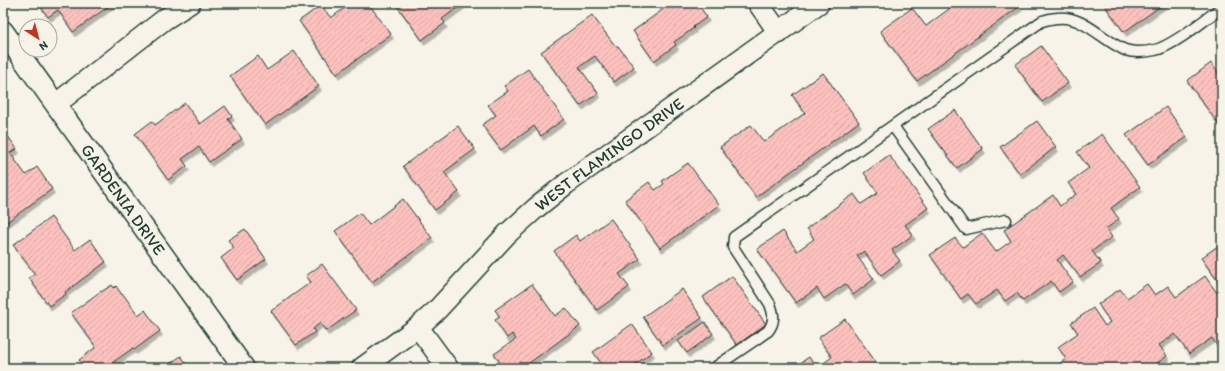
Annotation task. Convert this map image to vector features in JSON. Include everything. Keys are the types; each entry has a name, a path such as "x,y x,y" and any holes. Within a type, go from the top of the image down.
{"street":[{"path":"56,104 165,19 190,3"},
{"path":"758,3 779,33"},
{"name":"WEST FLAMINGO DRIVE","path":"362,368 418,327 436,311 508,234 536,208 566,184 819,3"},
{"name":"GARDENIA DRIVE","path":"3,31 244,368"},
{"path":"418,327 448,368"}],"lane":[{"path":"714,368 768,331 772,325 774,314 770,304 733,247 734,237 1042,22 1058,18 1073,20 1084,24 1126,50 1141,52 1156,50 1170,44 1222,7"},
{"path":"893,126 966,229 1006,220"}],"building":[{"path":"38,3 113,3 73,32 58,10 48,17"},
{"path":"351,3 368,3 391,34 337,74 299,21 321,5 331,18"},
{"path":"395,3 464,3 442,19 445,23 422,40"},
{"path":"672,3 697,3 707,17 674,42 676,45 654,61 633,31"},
{"path":"957,3 1018,3 1020,6 917,81 880,31 912,8 926,26"},
{"path":"1103,3 1165,3 1124,32"},
{"path":"592,15 616,47 618,46 634,67 614,82 595,56 579,67 598,93 580,106 541,52"},
{"path":"1041,46 1068,83 1042,102 1015,65"},
{"path":"294,51 319,86 265,125 230,76 258,56 267,70"},
{"path":"1211,63 1219,74 1222,72 1222,129 1187,81"},
{"path":"528,69 564,119 541,136 534,126 501,150 482,125 496,115 488,105 508,91 504,86"},
{"path":"823,73 859,122 756,197 720,147 751,125 764,142 805,113 792,95"},
{"path":"185,103 200,124 225,106 232,116 228,119 242,139 209,162 199,147 182,159 187,166 168,180 135,134 152,121 155,125"},
{"path":"1166,107 1187,137 1148,165 1126,135"},
{"path":"955,110 983,149 957,168 928,129"},
{"path":"1037,121 1056,147 1020,174 1000,147"},
{"path":"458,126 475,149 444,172 459,192 435,210 403,166"},
{"path":"1102,134 1140,187 1111,208 1119,219 1106,229 1112,237 1092,251 1101,263 1080,277 1063,255 1057,260 1073,282 1059,292 1051,281 1023,301 1017,293 1005,301 997,290 976,304 968,294 961,299 930,255 955,238 963,247 982,233 996,252 1011,241 1004,230 1053,195 1060,206 1076,194 1068,183 1089,168 1077,152"},
{"path":"7,135 17,149 10,153 26,175 37,167 52,189 3,225 3,138"},
{"path":"889,155 928,208 905,225 913,235 892,250 900,261 881,275 864,251 857,256 874,279 853,295 845,284 824,299 817,288 796,303 757,249 783,231 797,251 814,239 807,228 854,194 861,204 878,193 864,173"},
{"path":"688,163 719,205 660,248 625,200 649,182 655,190 664,184 662,181"},
{"path":"403,199 432,238 372,282 335,231 360,213 369,225"},
{"path":"51,217 75,250 90,239 106,262 65,292 66,294 49,306 29,278 35,274 13,245"},
{"path":"611,219 640,259 619,274 629,287 597,310 554,251 576,235 580,241"},
{"path":"245,229 266,259 237,280 221,258 234,248 228,240"},
{"path":"1222,243 1222,285 1221,285 1201,258"},
{"path":"322,264 356,310 326,331 320,323 313,329 315,332 296,345 271,311 311,282 306,276"},
{"path":"732,276 766,324 737,345 703,297"},
{"path":"1205,276 1222,300 1222,347 1219,349 1212,338 1189,354 1175,334 1159,345 1167,356 1150,368 1053,368 1066,359 1058,347 1078,333 1071,323 1093,308 1105,326 1110,322 1098,304 1120,289 1127,298 1147,284 1155,295 1168,286 1176,297"},
{"path":"532,284 555,316 566,308 580,326 522,368 504,368 494,354 516,339 512,334 507,338 495,320 500,317 495,310"},
{"path":"112,285 114,288 116,286 122,295 123,294 138,315 145,310 160,331 134,350 133,348 105,368 85,368 79,360 96,347 71,313 101,291"},
{"path":"682,289 702,318 663,345 643,317"},
{"path":"845,319 880,368 817,368 832,357 818,338"},
{"path":"705,322 713,334 687,353 678,341"},
{"path":"632,324 652,352 630,368 605,368 593,352"},
{"path":"181,356 189,368 164,368"},
{"path":"809,357 816,368 793,368"}]}
